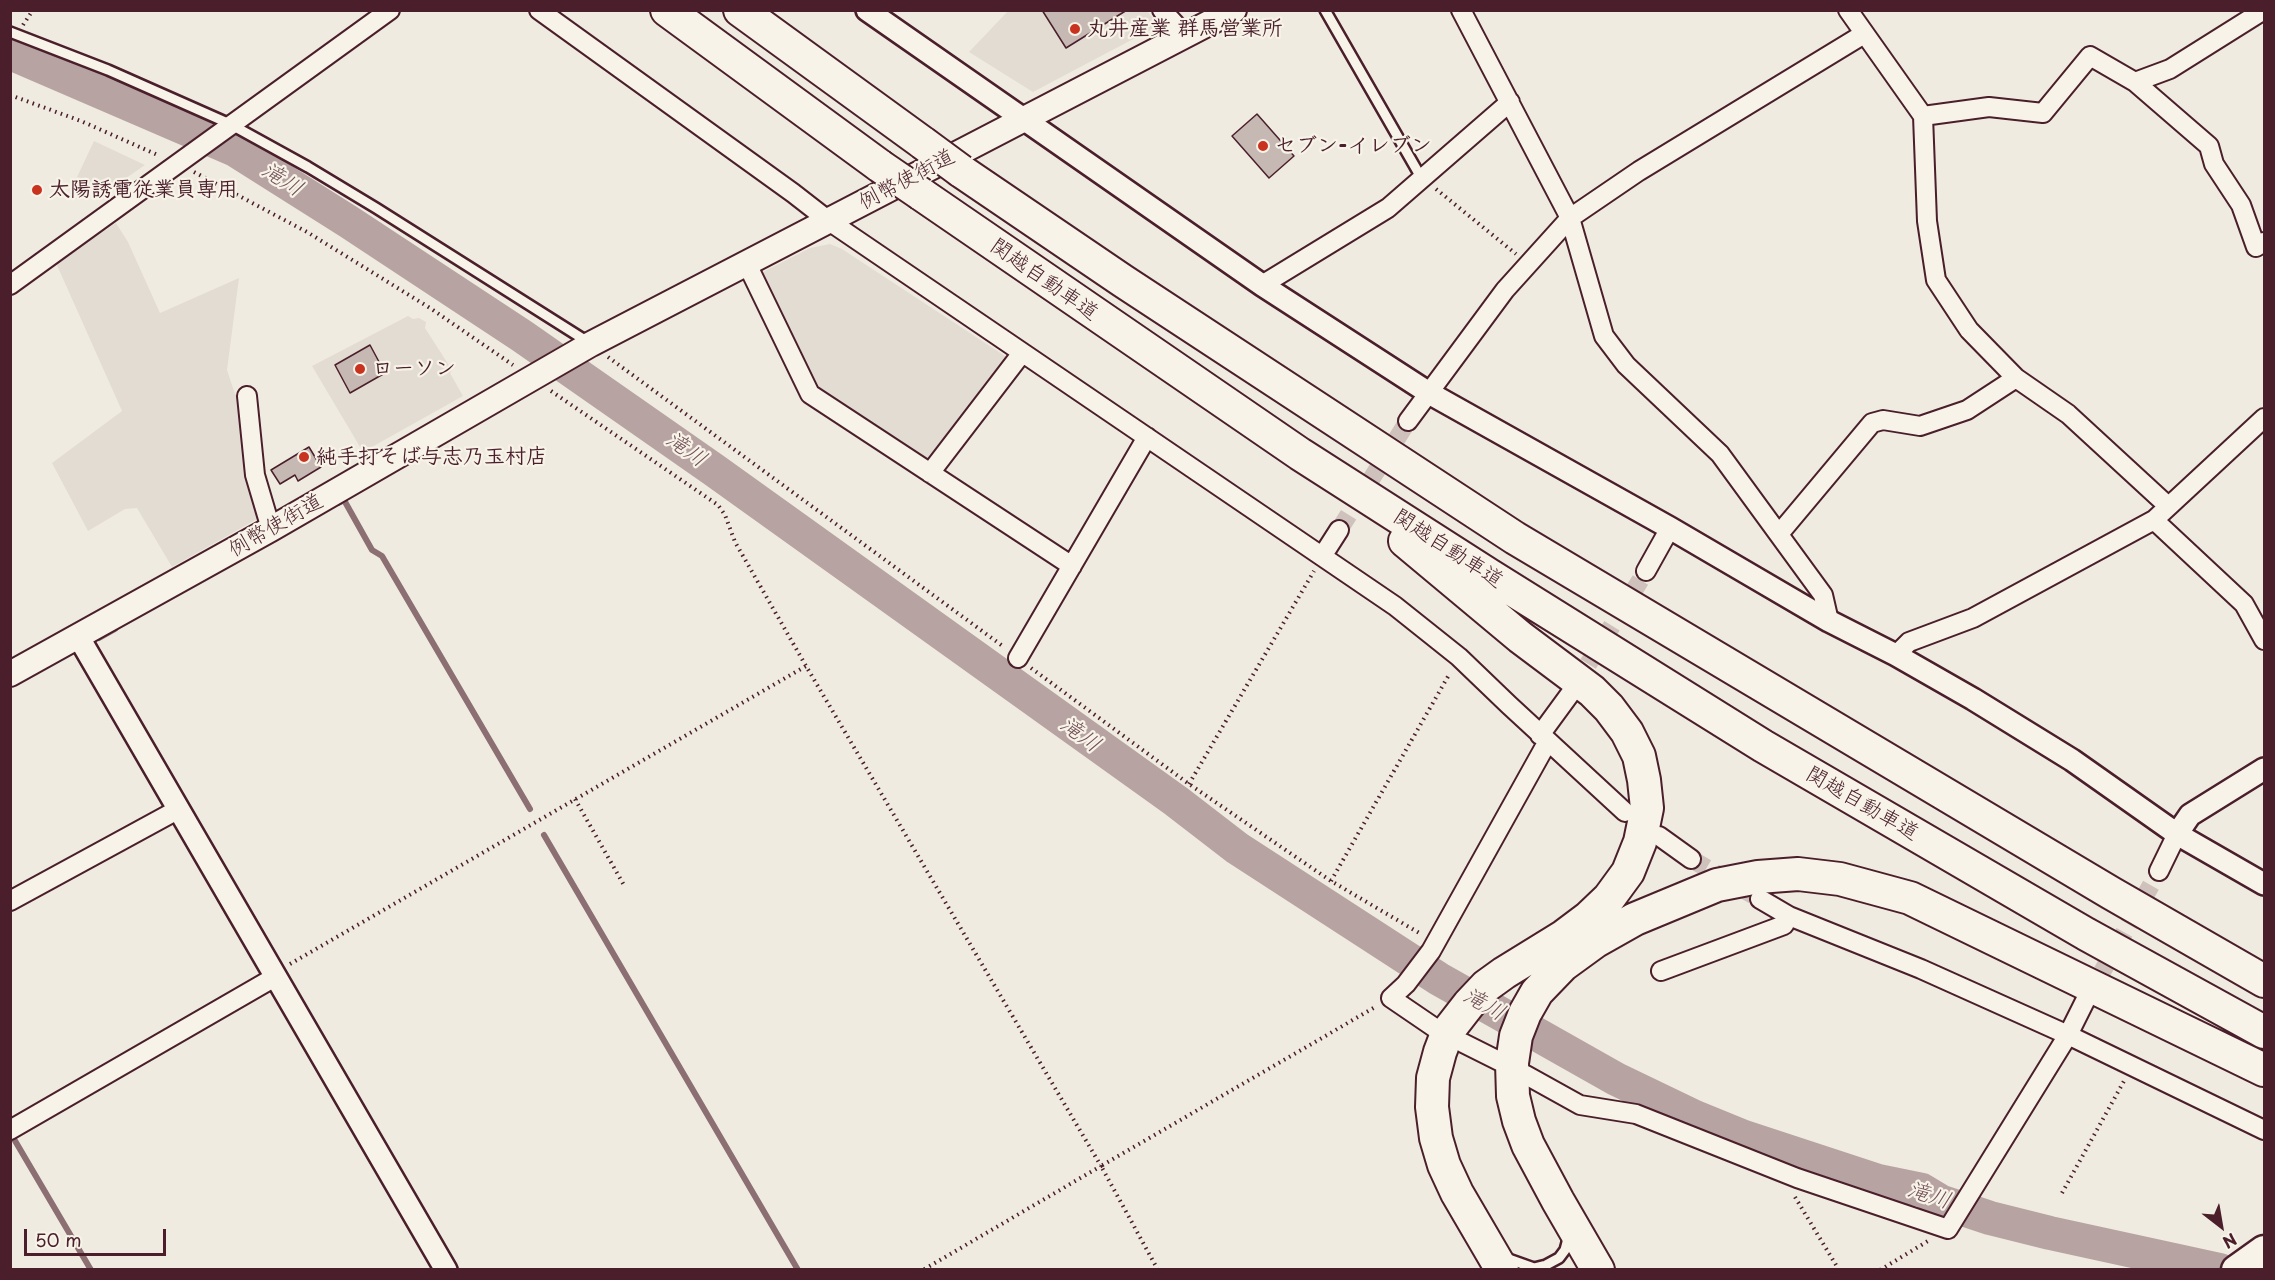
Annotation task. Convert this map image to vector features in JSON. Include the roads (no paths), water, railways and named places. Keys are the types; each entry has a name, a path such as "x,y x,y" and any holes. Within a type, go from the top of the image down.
{"highway":[{"name":"関越自動車道","path":"667,10 880,166 1300,454 1762,746 2086,934 2265,1032"},
{"name":"関越自動車道","path":"740,10 961,171 1123,281 1515,538 2111,893 2265,981"},
{"path":"1300,454 1520,637 1592,691 1609,708 1627,732 1638,756 1647,808 1641,842 1628,872 1610,898 1588,918 1564,936 1504,973 1486,986 1468,1004 1449,1034 1433,1078 1432,1107 1436,1138 1444,1165 1457,1193 1497,1260"},
{"path":"1598,1269 1528,1145 1519,1121 1513,1096 1512,1066 1516,1036 1537,992 1563,965 1596,941 1635,919 1717,885 1758,877 1798,874 1840,879 1910,898 2265,1070"},
{"path":"2236,1269 2262,1252"}],"main road":[{"name":"例幣使街道","path":"10,674 271,529 586,347 1234,10"}],"street":[{"path":"10,285 390,10"},
{"path":"539,10 793,193 828,221 1395,606 1459,657 1625,812"},
{"path":"867,10 1262,285 1429,393 1670,528 1829,621 1896,655 1973,699 2072,760 2177,834 2265,884"},
{"path":"1162,10 1186,36"},
{"path":"1461,10 1570,218 1604,336 1626,365 1720,454 1823,595 1829,621"},
{"path":"1848,10 1923,116 1927,221 1936,280 1969,330 2016,378 2068,414 2168,506"},
{"path":"2135,82 2170,69 2264,10"},
{"path":"1408,421 1505,290 1570,218 1639,171 1864,34"},
{"path":"1923,116 1989,107 2043,113 2090,56 2135,82 2209,146 2214,164 2241,205 2256,247 2265,242"},
{"path":"1262,285 1388,208 1510,102"},
{"path":"746,262 810,394 1072,566"},
{"path":"930,473 1022,353"},
{"path":"1779,534 1872,423 1883,420 1920,426 1967,410 2016,378"},
{"path":"247,396 255,475 271,529"},
{"path":"1896,655 1910,642 1973,618 2154,520 2265,418"},
{"path":"1018,658 1148,437"},
{"path":"2154,520 2244,604 2265,640"},
{"path":"1646,571 1670,528"},
{"path":"1323,555 1339,530"},
{"path":"78,636 446,1269"},
{"path":"1570,694 1544,738 1431,951 1406,984 1391,998 1449,1034 1512,1066 1580,1105 1636,1114 1797,1178 1950,1226 2068,1035 2086,999"},
{"path":"2159,871 2177,834 2190,815 2265,769"},
{"path":"10,901 179,808"},
{"path":"1659,836 1691,859"},
{"path":"1760,899 1789,916 1921,969 2068,1035 2265,1130"},
{"path":"1661,971 1784,925 1789,916"},
{"path":"10,1130 275,977"}],"lane":[{"path":"1325,10 1422,179"},
{"path":"10,32 108,70 227,126 376,207 586,347"},
{"path":"1497,1260 1534,1268 1559,1258 1569,1239 1568,1218"}],"waterway":[{"name":"滝川","path":"10,53 235,150 349,222 522,336 714,470 1176,801 1237,848 1439,979 1616,1079 1695,1117 1744,1137 1878,1181 1922,1190 1942,1202 1990,1218 2220,1270"},
{"path":"338,503 344,500 372,550 382,556 530,809"},
{"path":"99,638 115,629"},
{"path":"544,835 798,1270"},
{"path":"14,1139 91,1270"}],"tunnel":[{"path":"1339,530 1408,421"},
{"path":"1574,687 1646,571"},
{"path":"1691,859 1760,899"},
{"path":"2089,995 2159,871"}],"place":[{"name":"丸井産業 群馬営業所","path":"1075,29"},
{"name":"セブン-イレブン","path":"1263,146"},
{"name":"太陽誘電従業員専用","path":"37,190"},
{"name":"ローソン","path":"360,369"},
{"name":"純手打そば与志乃玉村店","path":"304,457"}]}
